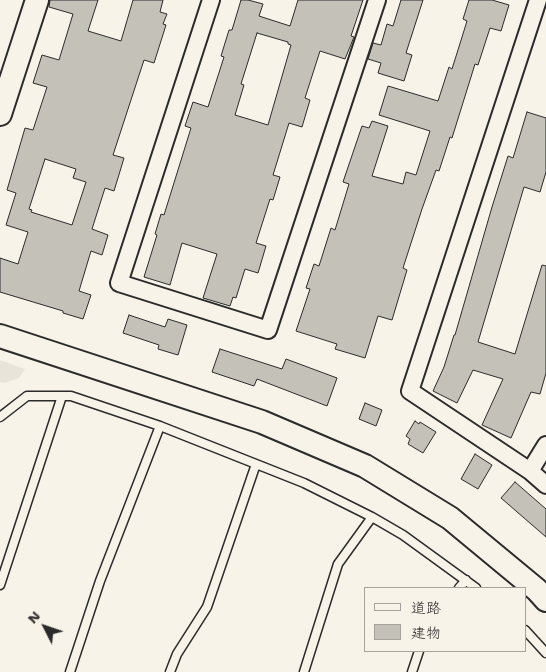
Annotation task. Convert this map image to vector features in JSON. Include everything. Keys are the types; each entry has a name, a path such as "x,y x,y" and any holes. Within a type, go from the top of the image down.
{"street":[{"path":"0,114 37,0"},
{"path":"211,0 119,283 268,330 377,0"},
{"path":"538,0 410,391 530,471 546,485"},
{"path":"0,336 262,422 365,466 450,518 537,590 546,600"},
{"path":"530,471 546,445"}],"lane":[{"path":"0,417 27,396 71,396 160,426 304,484 372,517 403,535 475,587"},
{"path":"0,585 62,396"},
{"path":"70,672 100,581 160,426"},
{"path":"170,672 177,654 206,607 256,464"},
{"path":"304,672 338,564 372,517"},
{"path":"460,587 466,580"},
{"path":"526,631 546,652"},
{"path":"412,672 418,652"}],"shaded area":[{"path":"0,360 25,369 19,378 4,383 0,382"}],"building":[{"path":"50,0 98,0 88,31 121,41 133,0 163,0 160,12 167,14 163,24 166,25 154,63 144,60 113,155 124,158 114,191 105,188 92,229 108,235 102,255 91,251 79,291 91,295 83,319 0,292 0,258 18,264 28,232 6,225 16,193 7,190 25,128 33,130 47,87 33,83 42,55 59,60 73,14 49,7","holes":["45,159 76,169 73,178 86,182 72,225 31,212 32,210 29,209"]},
{"path":"241,0 263,4 259,16 290,26 298,0 363,0 351,36 354,37 345,59 320,51 305,98 310,100 302,127 289,123 273,175 280,177 273,200 270,199 256,243 266,246 258,273 245,269 236,298 233,297 230,306 203,298 217,254 182,243 170,285 144,277 157,235 155,234 161,214 164,215 191,128 185,126 193,102 208,107 224,57 221,56 229,30 232,30","holes":["257,33 288,42 291,45 268,125 235,115 244,85 241,84"]},
{"path":"401,0 423,0 406,53 412,55 404,81 378,73 381,63 368,59 373,43 381,45 387,24 393,26"},
{"path":"469,0 492,0 509,5 501,31 490,28 478,65 475,64 452,138 450,137 439,171 436,170 422,209 403,268 407,270 392,320 378,316 365,358 335,349 337,344 296,331 310,289 306,288 314,264 319,266 331,228 335,230 349,184 343,182 362,126 369,128 372,121 388,126 372,176 403,184 406,172 416,175 430,131 379,115 388,86 438,101 449,67 452,69 467,21 463,19"},
{"path":"527,112 546,118 546,172 540,192 524,187 478,342 515,354 542,265 546,266 546,373 540,394 531,392 511,438 482,425 503,379 473,370 457,403 433,391 455,335 508,156 513,158"},
{"path":"129,315 165,327 168,319 187,325 178,355 158,349 159,345 123,333"},
{"path":"220,349 282,369 286,359 337,378 327,406 257,379 254,386 212,372"},
{"path":"365,403 382,410 376,426 359,419"},
{"path":"415,421 436,432 423,453 408,444 410,439 406,436"},
{"path":"475,454 492,465 478,489 461,479"},
{"path":"515,482 546,509 546,537 501,498"}]}
